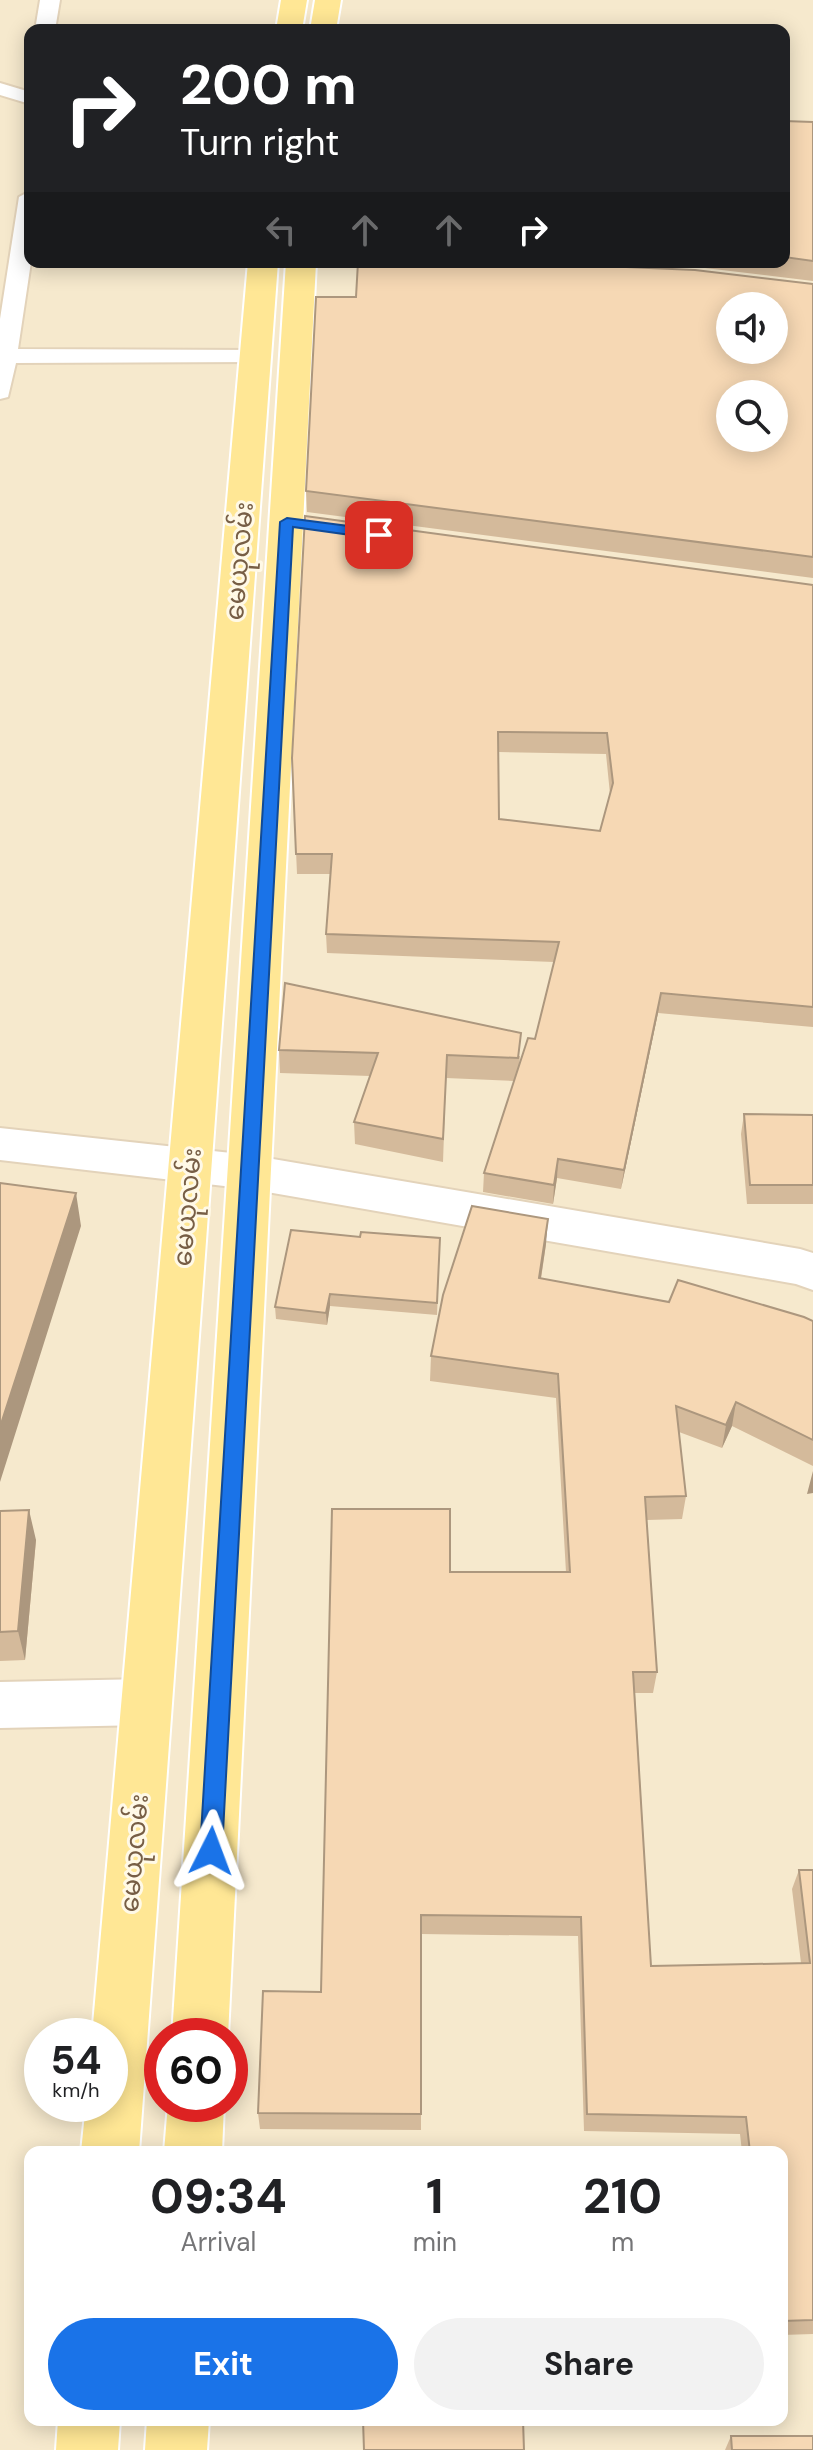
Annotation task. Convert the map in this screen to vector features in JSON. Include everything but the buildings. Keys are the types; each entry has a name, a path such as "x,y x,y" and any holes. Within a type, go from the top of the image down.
{"main road":[{"path":"290,24 294,0"},
{"path":"324,24 328,0"},
{"name":"မေယုလမ်း","path":"110,2146 262,268"},
{"name":"မေယုလမ်း","path":"201,2018 250,1172 302,524 301,268"},
{"path":"193,2146 195,2122"},
{"path":"87,2450 89,2426"},
{"path":"176,2450 178,2426"}],"street":[{"path":"611,268 689,278"},
{"path":"0,1144 250,1172 784,1264 813,1272"},
{"path":"0,1705 146,1702"}],"lane":[{"path":"46,24 50,0"},
{"path":"0,89 24,96"},
{"path":"0,392 24,238"},
{"path":"7,356 255,357"}],"shaded area":[{"path":"0,0 813,0 813,2450 0,2450"}],"route":[{"path":"211,1851 287,522 379,535"}]}
